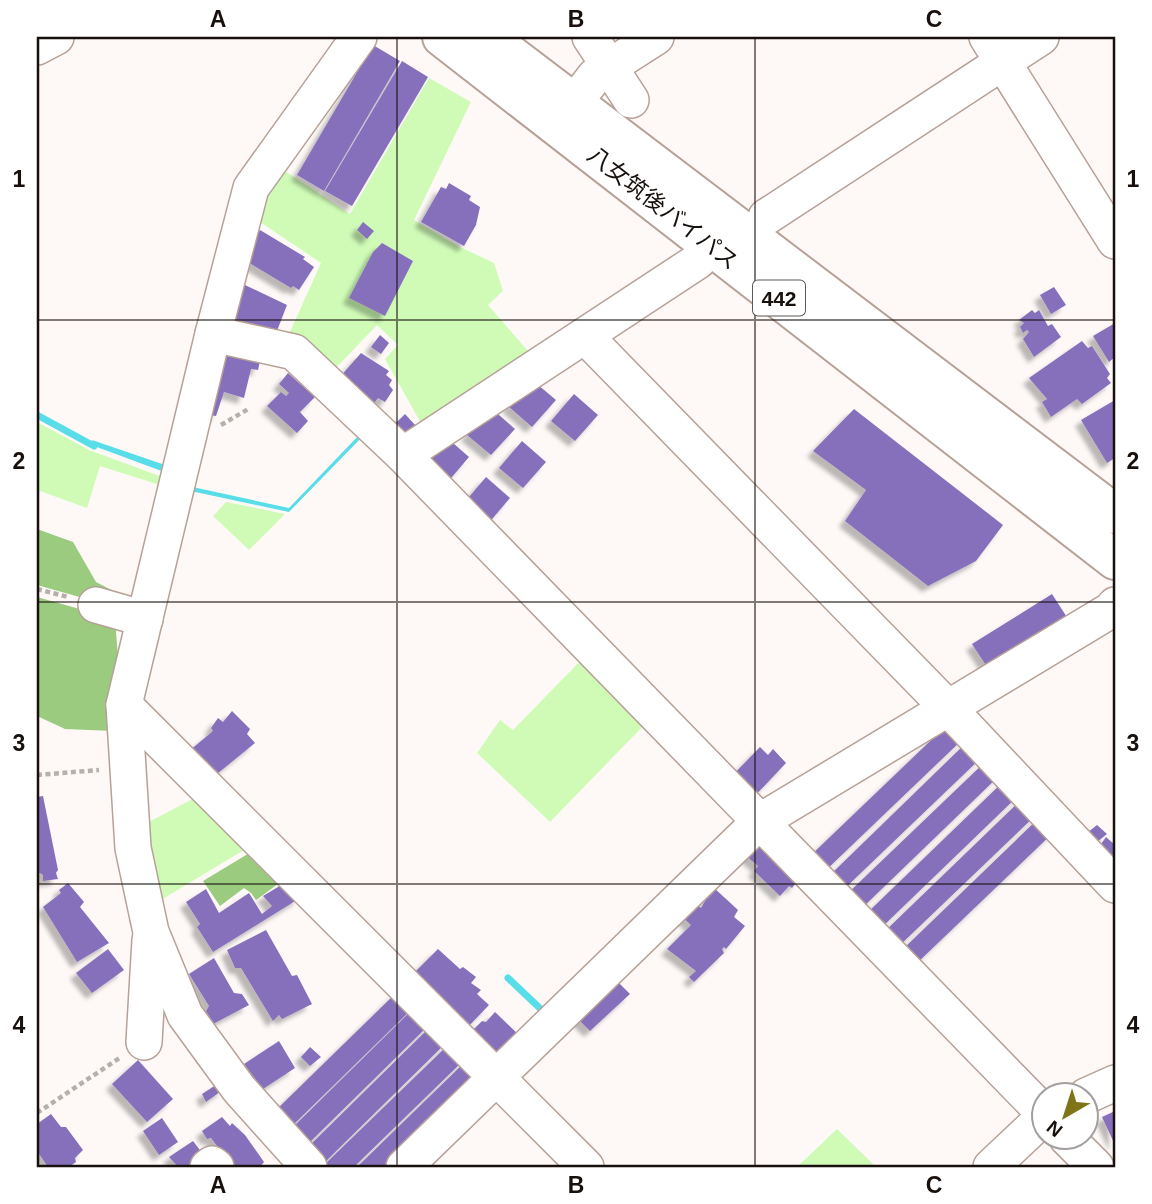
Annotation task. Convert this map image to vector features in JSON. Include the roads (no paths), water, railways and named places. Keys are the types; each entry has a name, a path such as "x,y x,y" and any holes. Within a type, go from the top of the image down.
{"highway":[{"name":"八女筑後バイパス","path":"442,37 1115,559"},
{"name":"八女筑後バイパス","path":"487,37 1115,514"}],"street":[{"path":"37,47 55,37"},
{"path":"305,1166 239,1089 185,1015 151,930 133,848 124,705 251,188 359,37"},
{"path":"590,37 631,100"},
{"path":"574,103 595,76 656,37"},
{"path":"766,217 995,49 1041,37"},
{"path":"995,49 1115,241"},
{"path":"403,455 698,261"},
{"path":"213,334 294,352 403,455 1030,1101"},
{"path":"585,336 948,708 1115,884"},
{"path":"96,605 145,619"},
{"path":"404,1167 760,822 1111,610 1115,605"},
{"path":"124,705 586,1167"},
{"path":"144,1042 151,930"},
{"path":"991,1167 1030,1129"},
{"path":"1081,1152 1096,1167"},
{"path":"208,1167 212,1164 216,1167"}],"water":[{"path":"361,433 364,435 289,512 186,490 188,486 289,508"},
{"path":"92,440 168,466 167,473 94,446"}],"waterway":[{"path":"37,415 94,446"},
{"path":"508,978 546,1014"}]}
